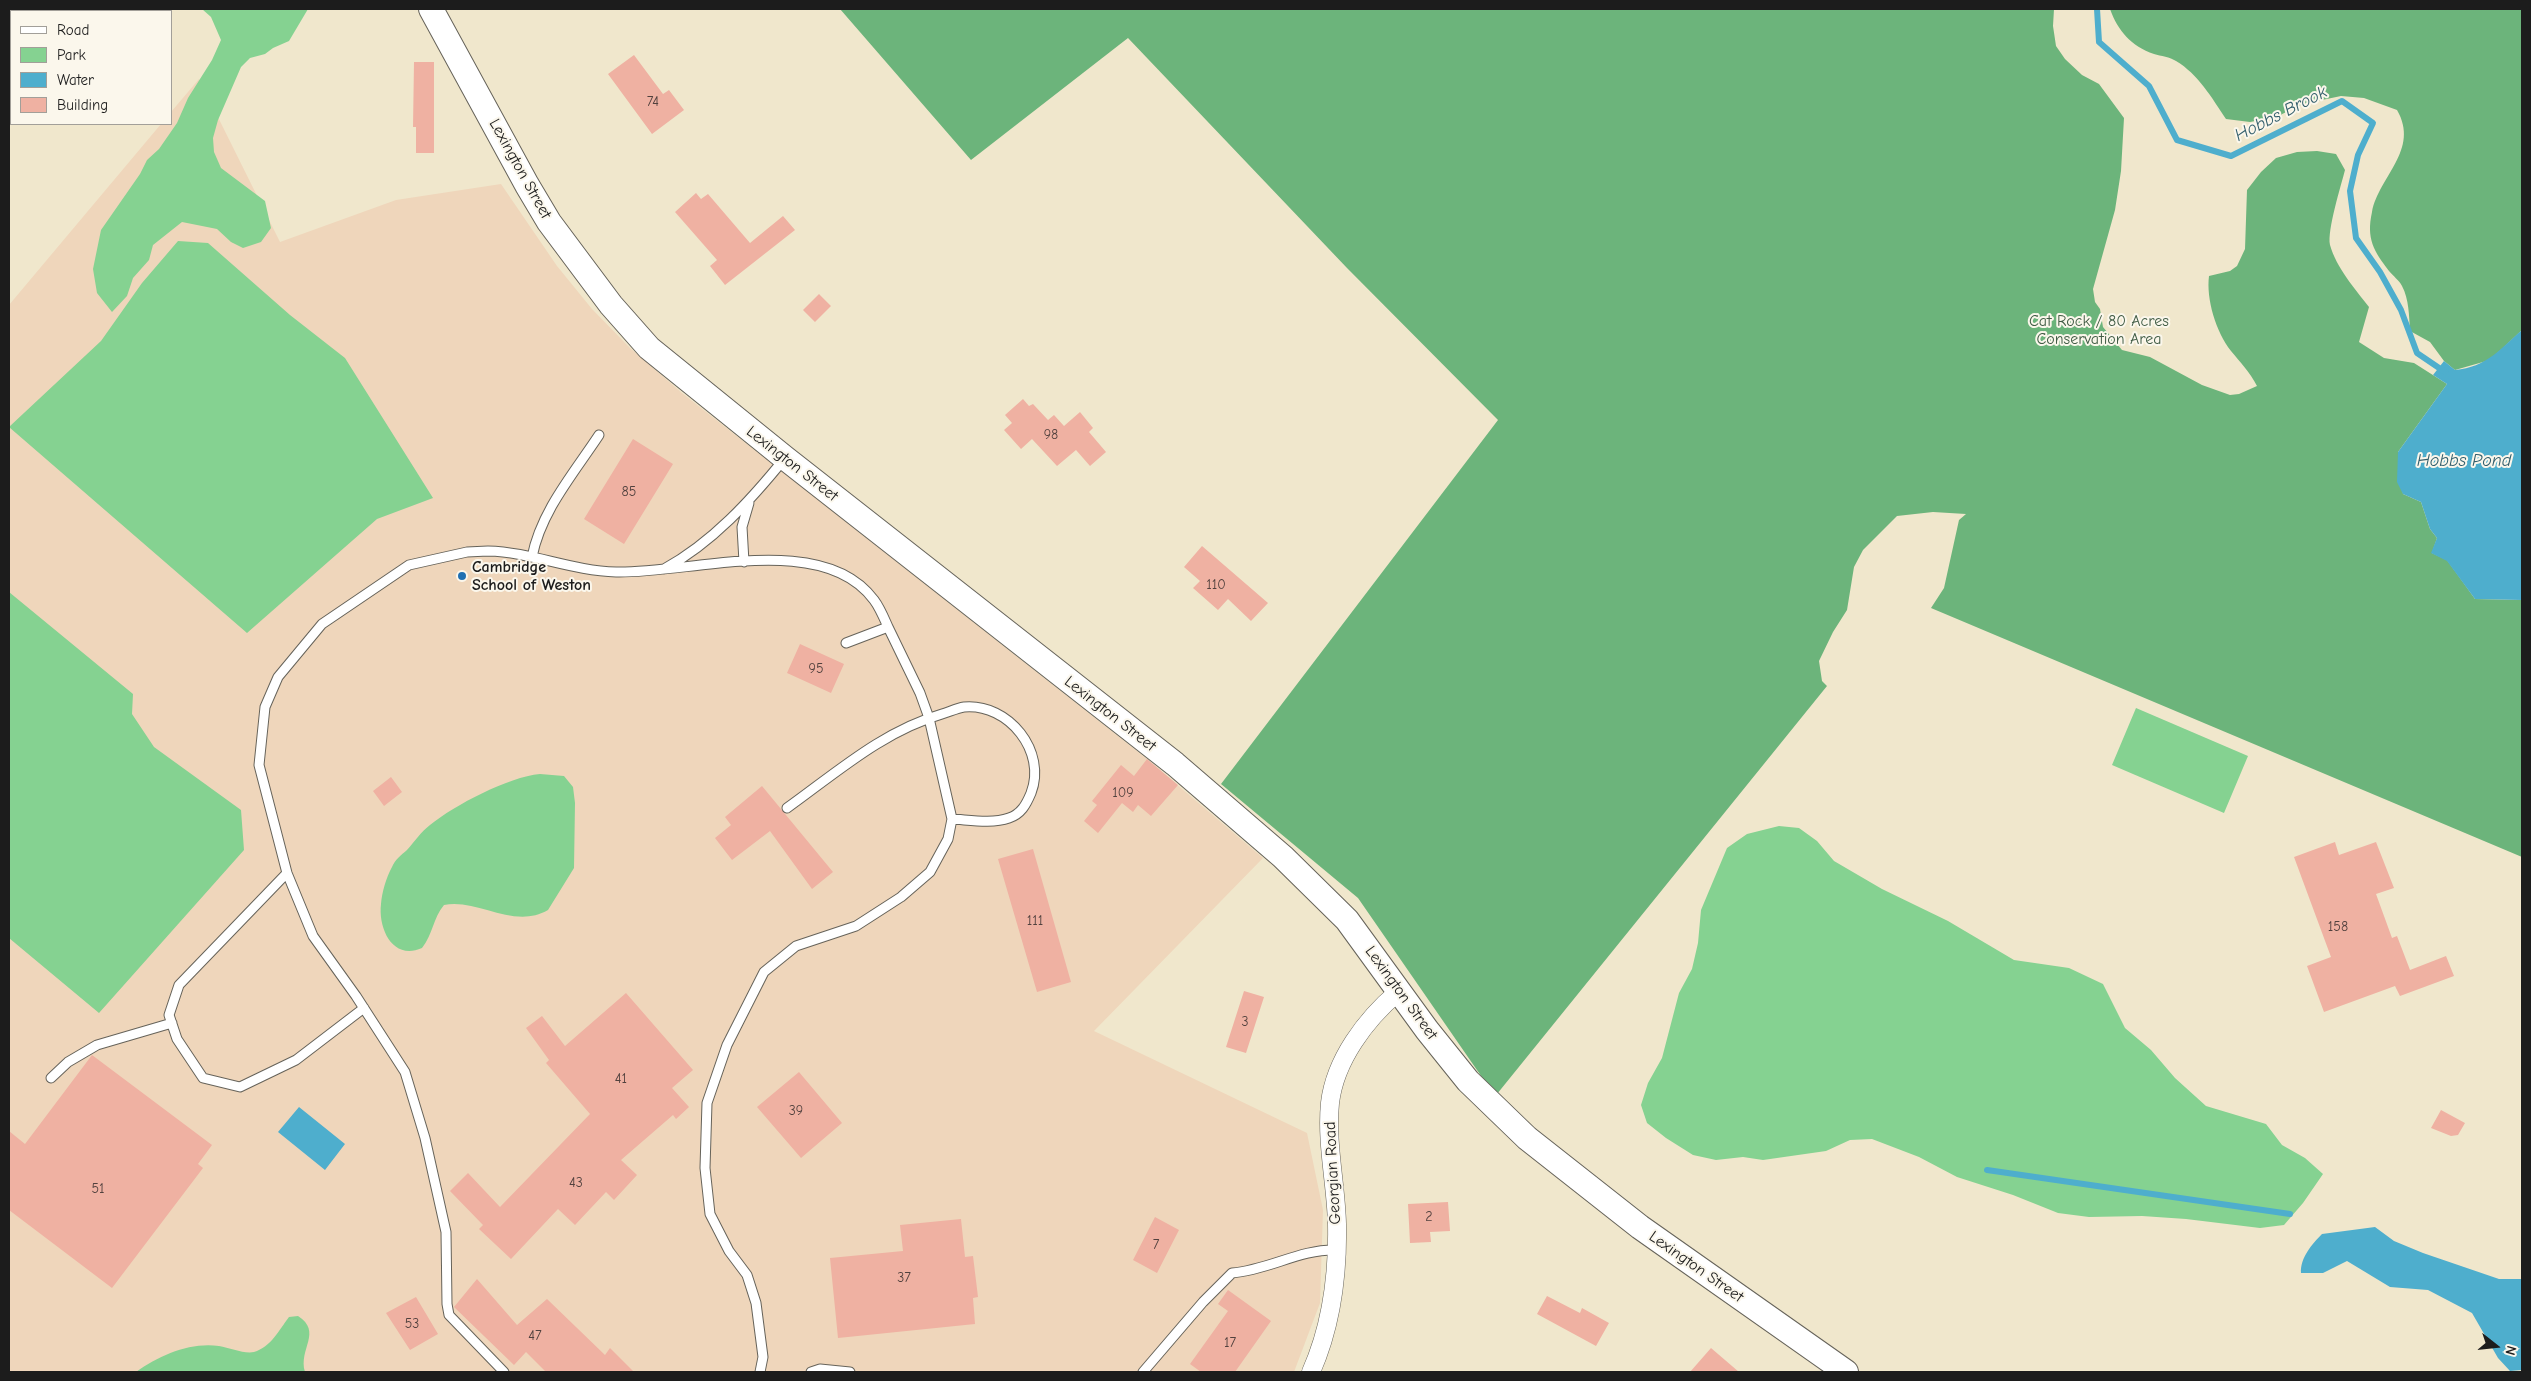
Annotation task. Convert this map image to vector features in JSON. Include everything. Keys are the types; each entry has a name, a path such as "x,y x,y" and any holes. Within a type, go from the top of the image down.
{"street":[{"name":"Lexington Street","path":"431,9 537,203 611,306 649,348 785,458 1175,764 1240,818 1336,908 1356,932 1398,992 1468,1081 1532,1143 1647,1232 1846,1372"},
{"name":"Georgian Road","path":"1311,1372 1326,1325 1336,1250 1336,1206 1330,1127 1332,1092 1354,1042 1371,1018 1398,992"}],"lane":[{"path":"532,557 543,522 599,435"},
{"path":"660,571 692,550 754,496 785,458"},
{"path":"744,562 744,518 754,496"},
{"path":"504,1372 449,1315 447,1304 446,1232 425,1138 405,1072 364,1008 313,936 287,873 260,765 264,707 278,677 322,624 409,565 467,552 488,550 613,572 660,571 744,562 795,560 839,573 867,592 874,600 920,694 929,718 952,819 948,839 930,872 900,897 856,926 796,946 764,972 727,1045 707,1103 705,1168 710,1214 729,1250 748,1275 756,1303 763,1357 760,1372"},
{"path":"846,643 888,627"},
{"path":"787,808 886,736 929,718 964,707 982,709 1000,716 1015,726 1024,738 1034,759 1034,786 1021,812 1008,818 992,820 952,819"},
{"path":"287,873 180,985 169,1015 177,1039 203,1078 240,1087 296,1060 364,1008"},
{"path":"51,1078 68,1062 97,1045 172,1023"},
{"path":"1146,1372 1203,1302 1232,1273 1250,1271 1309,1251 1336,1250"},
{"path":"811,1372 820,1369 850,1372"}],"shaded area":[{"name":"Cambridge School of Weston","path":"199,79 280,242 396,200 501,184 557,266 592,309 630,348 682,393 1147,759 1263,858 1094,1031 1307,1133 1323,1210 1320,1303 1294,1372 9,1372 9,305 160,125 172,125 172,111"}],"green space":[{"path":"202,9 308,9 289,41 265,54 250,58 241,67 218,120 213,138 214,152 221,168 265,201 271,228 261,242 243,248 231,242 217,229 182,222 153,245 149,260 133,278 127,296 112,312 97,293 93,269 101,230 140,174 147,160 159,149 177,123 188,98 212,60 221,40 211,17"},
{"name":"Cat Rock / 80 Acres Conservation Area","path":"840,9 2054,9 2053,26 2056,46 2065,59 2082,75 2099,84 2124,118 2121,171 2115,210 2093,289 2095,302 2100,309 2103,327 2122,350 2150,357 2202,385 2230,395 2239,394 2257,386 2231,351 2217,325 2209,295 2209,276 2230,271 2237,266 2245,249 2247,190 2261,172 2276,158 2297,152 2317,151 2336,154 2345,170 2332,219 2330,245 2341,270 2369,307 2359,342 2384,358 2414,363 2447,384 2398,452 2403,494 2421,502 2430,529 2437,538 2432,553 2447,560 2475,599 2522,600 2522,857 1931,608 1944,588 1959,520 1966,514 1933,512 1897,516 1863,550 1854,567 1847,610 1833,632 1819,661 1822,681 1827,686 1497,1094 1488,1086 1358,898 1221,784 1498,420 1347,268 1128,38 971,160"},
{"path":"2110,9 2522,9 2522,330 2490,360 2455,370 2444,361 2430,342 2410,331 2406,296 2401,284 2375,251 2370,230 2370,221 2376,199 2396,162 2404,138 2403,124 2397,110 2364,98 2341,96 2303,104 2276,117 2250,122 2226,119 2204,87 2184,66 2174,60 2146,51 2132,42 2121,31"},
{"path":"178,241 208,243 290,315 345,358 433,498 377,519 247,633 9,427 101,341 142,283"},
{"path":"9,592 133,694 132,714 154,747 241,810 244,850 99,1013 9,938"},
{"path":"2136,708 2248,756 2224,813 2112,765"},
{"path":"540,774 564,776 573,787 575,803 574,868 548,910 522,917 457,904 444,905 437,915 429,937 422,948 412,951 403,950 395,946 385,932 381,914 385,885 396,860 427,828 453,809 498,786 527,776"},
{"path":"1779,826 1799,828 1817,841 1834,861 1882,889 1948,921 2014,960 2069,968 2103,984 2125,1028 2151,1050 2175,1078 2206,1106 2266,1124 2282,1145 2305,1158 2323,1174 2303,1203 2284,1225 2260,1228 2186,1219 2142,1216 2089,1217 2058,1213 2013,1195 1957,1177 1919,1157 1872,1139 1850,1140 1826,1151 1763,1160 1743,1157 1716,1160 1693,1155 1666,1138 1647,1123 1641,1105 1648,1083 1662,1058 1679,993 1692,969 1698,943 1701,910 1727,848 1747,834"},
{"path":"298,1316 309,1328 304,1356 305,1372 136,1372 165,1355 197,1346 219,1346 241,1352 260,1350 270,1342 289,1317"}],"water":[{"name":"Hobbs Pond","path":"2522,330 2522,600 2475,599 2447,561 2431,553 2437,538 2430,529 2421,502 2403,494 2397,482 2398,452 2447,384 2433,375 2444,361 2455,370 2476,365 2500,350"},
{"path":"299,1107 345,1144 325,1170 278,1132"},
{"path":"2375,1227 2394,1241 2423,1253 2499,1279 2522,1279 2522,1370 2510,1371 2498,1358 2472,1313 2428,1290 2390,1287 2347,1261 2323,1273 2301,1273 2302,1262 2322,1234"}],"building":[{"path":"634,55 663,94 669,90 684,110 652,134 608,74"},
{"path":"414,62 434,62 434,153 416,153 416,127 413,127"},
{"path":"696,193 701,199 708,194 750,243 783,216 795,230 725,285 710,266 717,260 675,212"},
{"path":"819,294 831,306 815,322 803,310"},
{"path":"1023,399 1029,406 1033,404 1048,420 1054,415 1064,426 1080,412 1093,428 1089,432 1106,452 1090,466 1076,450 1057,466 1032,439 1021,449 1004,430 1012,423 1005,415"},
{"path":"633,439 673,464 624,544 584,519"},
{"path":"1202,546 1268,603 1251,621 1228,599 1218,610 1193,588 1200,581 1184,567"},
{"path":"800,644 844,664 831,693 787,673"},
{"path":"1147,759 1178,785 1151,816 1138,805 1133,812 1122,803 1098,833 1084,821 1097,805 1092,801 1121,765 1134,776"},
{"path":"391,777 402,792 384,806 373,791"},
{"path":"762,786 833,872 812,889 770,831 732,860 715,838 731,825 725,817"},
{"path":"2335,842 2339,855 2376,842 2394,888 2376,894 2392,938 2397,936 2410,970 2446,956 2454,976 2400,996 2395,986 2324,1012 2307,966 2331,957 2294,857"},
{"path":"1033,849 1071,982 1037,992 998,859"},
{"path":"1244,991 1264,997 1246,1053 1226,1047"},
{"path":"626,993 693,1070 672,1088 689,1107 676,1119 673,1115 621,1160 637,1175 614,1200 606,1192 575,1225 558,1209 511,1259 479,1229 483,1225 450,1191 468,1173 500,1207 590,1114 546,1063 549,1060 526,1028 542,1016 565,1046"},
{"path":"92,1055 212,1145 198,1164 203,1168 112,1288 9,1210 9,1131 25,1144"},
{"path":"799,1072 842,1123 801,1158 757,1107"},
{"path":"2441,1110 2465,1123 2458,1135 2451,1136 2431,1128"},
{"path":"1448,1202 1450,1231 1430,1232 1431,1242 1410,1243 1408,1204"},
{"path":"1155,1217 1179,1230 1157,1273 1133,1260"},
{"path":"961,1219 965,1257 973,1256 978,1297 973,1298 975,1324 838,1338 830,1258 903,1251 900,1225"},
{"path":"477,1279 517,1325 547,1299 605,1355 610,1348 634,1372 546,1372 526,1352 514,1365 454,1307"},
{"path":"1228,1290 1271,1321 1235,1372 1201,1372 1190,1364 1228,1311 1218,1304"},
{"path":"1547,1296 1580,1313 1582,1308 1609,1323 1596,1346 1537,1314"},
{"path":"416,1297 438,1334 410,1350 386,1313"},
{"path":"1711,1348 1739,1372 1690,1372"}],"waterway":[{"name":"Hobbs Brook","path":"2097,9 2099,42 2149,86 2177,140 2231,156 2342,101 2373,123 2358,155 2350,191 2356,238 2380,272 2401,310 2417,353 2445,372"},
{"path":"1987,1170 2290,1214"}],"place":[{"name":"Cambridge School of Weston","path":"462,576"}]}
